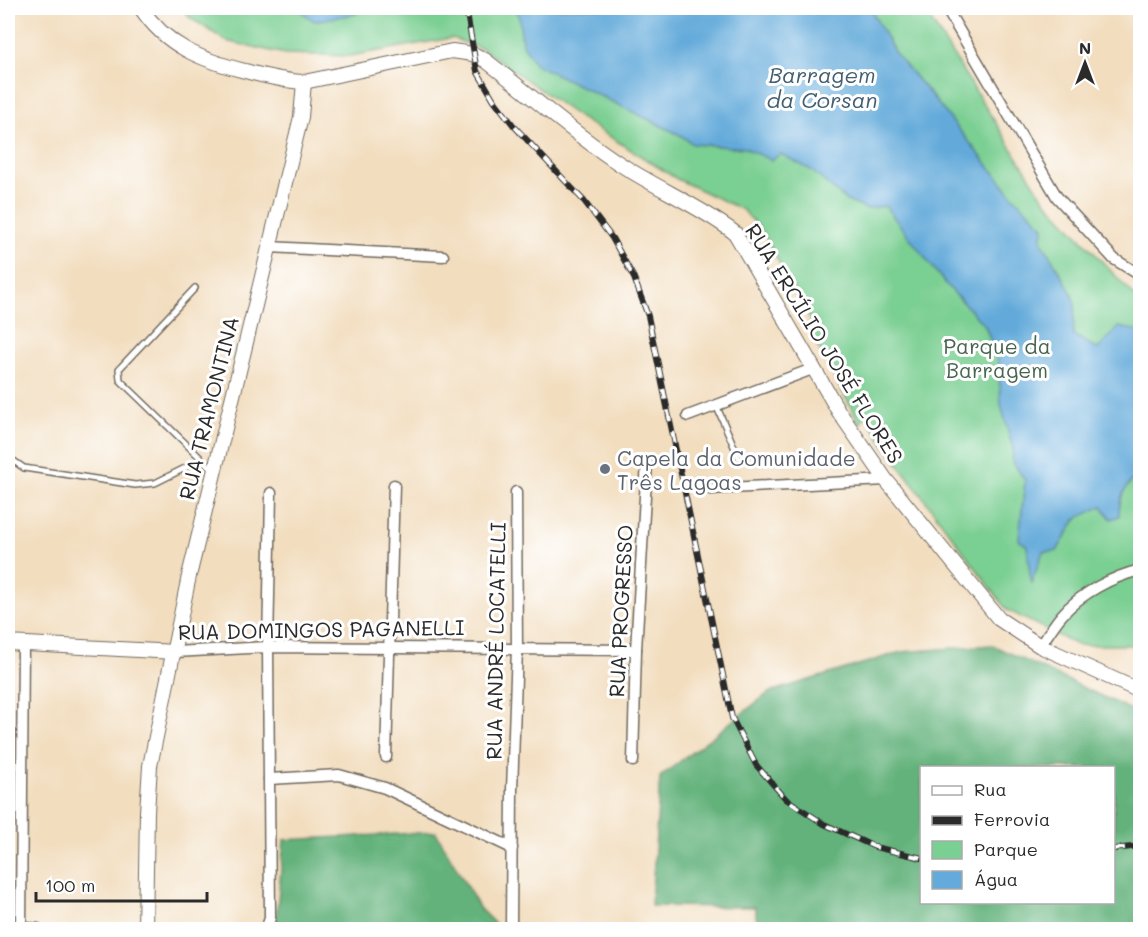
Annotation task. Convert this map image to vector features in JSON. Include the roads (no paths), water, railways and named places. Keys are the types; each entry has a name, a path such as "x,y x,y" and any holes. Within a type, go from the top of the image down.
{"street":[{"path":"141,8 150,22 177,45 209,62 281,81 304,82"},
{"path":"946,8 1057,197 1114,260 1140,275"},
{"name":"RUA ERCÍLIO JOSÉ FLORES","path":"304,82 452,51 473,54 485,60 577,135 623,166 710,214 735,233 839,412 886,480 999,619 1040,646 1140,691"},
{"name":"RUA TRAMONTINA","path":"145,930 150,766 189,576 301,117 304,82"},
{"path":"269,247 443,256"},
{"path":"688,416 814,368"},
{"name":"RUA PROGRESSO","path":"633,761 636,650 647,462"},
{"path":"710,489 886,480"},
{"path":"386,757 394,485"},
{"name":"RUA ANDRÉ LOCATELLI","path":"515,930 511,927 517,649 516,492"},
{"path":"266,930 270,918 268,647 271,493"},
{"path":"1040,646 1062,614 1090,591 1127,573 1140,570"},
{"name":"RUA DOMINGOS PAGANELLI","path":"8,643 175,652 268,647 636,650"},
{"path":"21,929 22,643"},
{"path":"269,779 339,775 385,788 512,848"},
{"path":"8,929 37,930"}],"lane":[{"path":"195,288 119,369 120,380 215,471"},
{"path":"716,405 738,458"},
{"path":"8,457 24,468 135,485 155,483 201,460"}],"water":[{"path":"297,8 354,8 356,14 314,21"},
{"name":"Barragem da Corsan","path":"513,8 870,8 895,53 1013,196 1044,227 1041,240 1071,292 1075,305 1073,335 1098,349 1119,327 1140,331 1140,471 1124,491 1119,516 1111,519 1102,506 1076,519 1057,551 1043,552 1031,584 1027,546 1019,540 1025,480 1012,461 1013,449 1001,405 998,361 985,326 944,282 885,206 866,209 847,201 811,170 781,154 771,160 745,148 693,144 680,135 535,64 522,43 519,15"}],"railway":[{"path":"466,8 477,71 494,100 514,126 584,201 612,238 634,278 648,316 732,718 756,765 786,799 824,824 875,847 920,858"},
{"path":"1115,849 1140,846"}],"place":[{"name":"Capela da Comunidade Três Lagoas","path":"605,469"}],"park label":[{"name":"Parque da Barragem","path":"997,357"}]}
